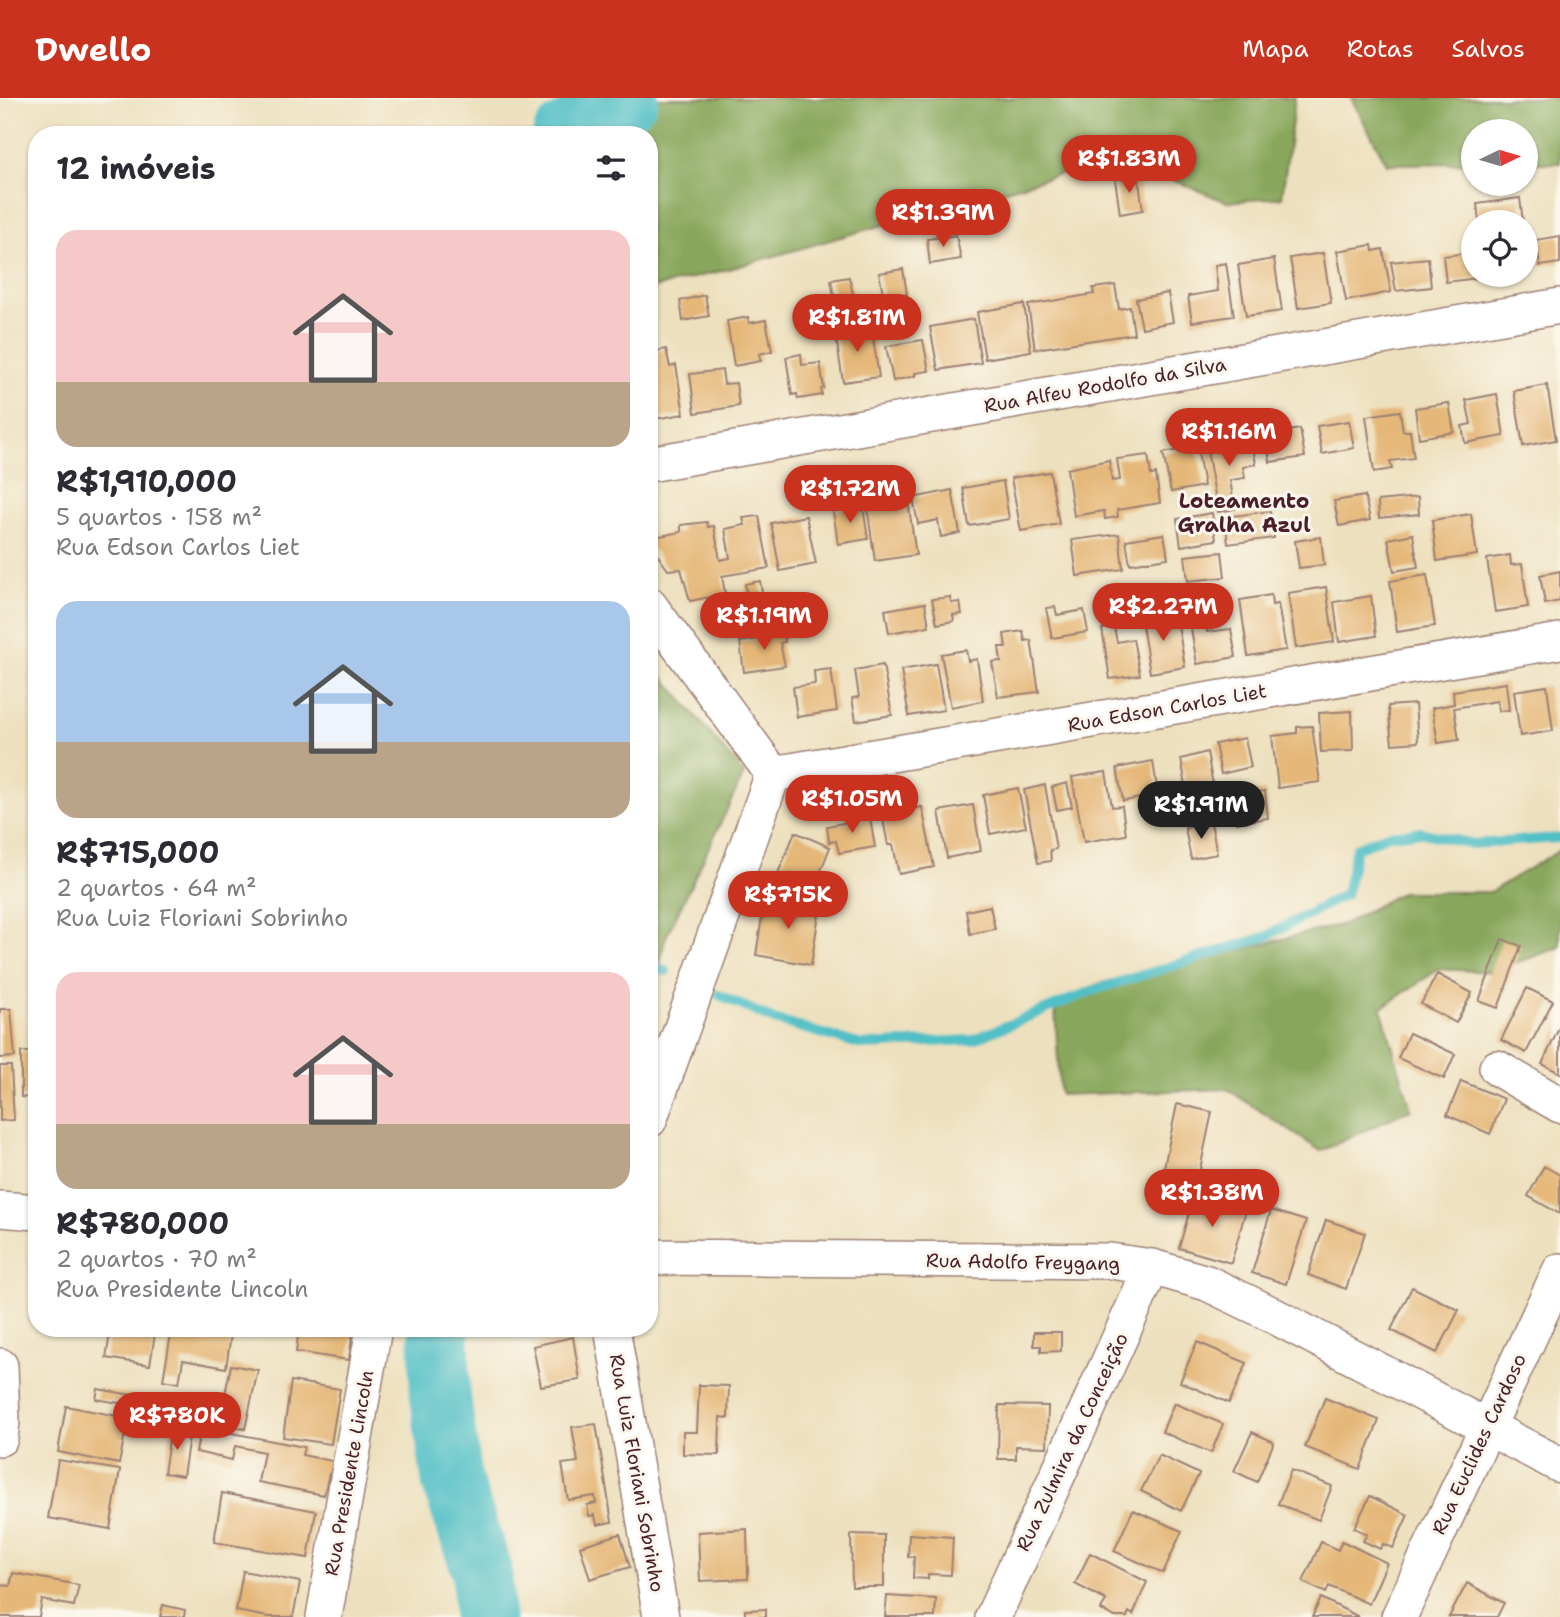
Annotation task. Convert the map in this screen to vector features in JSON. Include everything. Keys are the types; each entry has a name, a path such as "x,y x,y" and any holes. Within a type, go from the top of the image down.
{"street":[{"name":"Rua Alfeu Rodolfo da Silva","path":"658,462 1560,306"},
{"path":"658,617 773,774 658,1095"},
{"name":"Rua Edson Carlos Liet","path":"773,774 1560,641"},
{"path":"1497,1068 1560,1105"},
{"path":"0,1209 28,1211"},
{"name":"Rua Adolfo Freygang","path":"658,1257 1110,1261 1152,1267 1207,1283 1261,1308 1560,1465"},
{"name":"Rua Zulmira da Conceição","path":"993,1617 1152,1267"},
{"name":"Rua Euclides Cardoso","path":"1398,1617 1560,1271"},
{"name":"Rua Presidente Lincoln","path":"324,1617 372,1337"},
{"name":"Rua Luiz Floriani Sobrinho","path":"614,1337 661,1617"},
{"path":"0,1366 0,1438"}],"green space":[{"path":"654,98 1295,98 1282,197 1227,202 1117,158 658,287 658,126 611,126"},
{"path":"1351,98 1560,98 1560,163 1538,163 1538,119 1461,119 1461,163 1387,164"},
{"path":"658,671 744,774 665,939 658,973"},
{"path":"1560,850 1560,947 1492,972 1439,969 1381,1008 1411,1109 1321,1151 1227,1089 1060,1095 1055,1007 1098,984 1344,924 1402,892 1490,892"}],"building":[{"path":"1138,176 1143,210 1120,214 1115,179"},
{"path":"1520,198 1522,210 1478,210 1477,204"},
{"path":"956,235 961,259 930,264 927,239"},
{"path":"1560,236 1560,263 1540,266 1538,240"},
{"path":"1372,245 1373,251 1383,249 1391,292 1346,301 1337,251"},
{"path":"1323,253 1331,303 1298,308 1290,258"},
{"path":"1461,254 1461,280 1446,282 1443,256"},
{"path":"1428,258 1431,287 1396,291 1391,262"},
{"path":"1274,259 1282,311 1246,316 1238,265"},
{"path":"1226,263 1234,316 1192,322 1188,296 1218,291 1215,265"},
{"path":"903,269 907,294 884,298 879,273"},
{"path":"849,277 854,298 835,301 831,280"},
{"path":"1115,285 1119,309 1130,307 1134,334 1035,349 1028,305 1094,294 1093,288"},
{"path":"1168,293 1173,322 1142,328 1136,299"},
{"path":"705,295 709,316 683,321 680,301"},
{"path":"1024,304 1031,351 985,359 977,312"},
{"path":"748,317 749,323 766,320 772,351 759,354 761,361 734,366 727,321"},
{"path":"974,319 981,363 938,370 930,327"},
{"path":"871,326 879,377 843,382 835,331"},
{"path":"923,340 929,371 893,381 886,346"},
{"path":"666,349 670,367 676,365 684,414 658,418 658,351"},
{"path":"801,354 802,365 820,363 824,388 821,389 822,395 798,399 797,394 792,395 786,357"},
{"path":"722,370 724,384 736,383 739,406 695,413 690,374"},
{"path":"1547,385 1556,440 1523,446 1514,391"},
{"path":"1497,394 1504,436 1465,443 1462,426 1471,424 1466,400"},
{"path":"1449,403 1454,432 1419,438 1415,408"},
{"path":"1400,411 1403,431 1410,431 1414,458 1390,461 1392,469 1374,472 1366,416"},
{"path":"1349,421 1354,448 1322,454 1317,426"},
{"path":"1300,429 1305,457 1270,462 1266,435"},
{"path":"1251,437 1256,464 1243,467 1245,478 1230,480 1235,509 1218,512 1206,444"},
{"path":"1197,447 1204,486 1171,492 1163,453"},
{"path":"1148,455 1151,475 1156,474 1160,503 1117,510 1118,517 1105,519 1104,511 1074,516 1067,469 1109,460 1112,481 1120,480 1117,459"},
{"path":"1050,472 1059,524 1021,531 1011,478"},
{"path":"1003,481 1009,519 969,526 963,488"},
{"path":"952,490 960,533 941,537 938,520 918,524 913,498"},
{"path":"907,494 916,555 875,561 866,500"},
{"path":"1365,496 1370,520 1339,526 1334,501"},
{"path":"1418,497 1419,514 1379,518 1378,501"},
{"path":"863,506 868,539 838,544 833,511"},
{"path":"1270,511 1274,538 1228,544 1225,517"},
{"path":"1212,513 1216,540 1181,546 1177,519"},
{"path":"1471,514 1477,555 1437,561 1432,520"},
{"path":"759,516 769,568 722,576 725,594 690,601 681,569 668,570 658,556 658,536 681,532 681,525 707,522 708,527 714,526 720,560 730,558 725,529 745,525 743,518"},
{"path":"806,516 816,564 780,571 771,523"},
{"path":"1119,534 1123,569 1077,576 1072,540"},
{"path":"1164,534 1168,558 1130,564 1126,540"},
{"path":"1413,534 1418,567 1394,571 1388,539"},
{"path":"1321,537 1324,565 1299,568 1295,541"},
{"path":"1222,552 1225,577 1188,581 1185,556"},
{"path":"1510,555 1511,565 1522,564 1528,607 1495,612 1487,559"},
{"path":"1560,571 1560,601 1545,604 1540,575"},
{"path":"1427,575 1435,626 1397,632 1390,581"},
{"path":"760,581 763,597 747,600 745,584"},
{"path":"1326,587 1334,642 1296,648 1288,593"},
{"path":"1271,595 1272,605 1278,604 1286,650 1248,656 1240,600"},
{"path":"1371,596 1376,636 1339,642 1334,602"},
{"path":"950,597 951,603 960,602 962,614 953,615 954,621 937,624 932,599"},
{"path":"1147,597 1148,607 1133,610 1132,601"},
{"path":"925,603 929,626 889,633 885,610"},
{"path":"1055,607 1057,615 1084,610 1088,632 1052,638 1046,608"},
{"path":"1176,613 1185,667 1150,673 1141,619"},
{"path":"1205,620 1207,632 1231,629 1236,657 1197,664 1190,623"},
{"path":"783,626 785,642 780,643 785,666 744,672 740,642 772,637 771,628"},
{"path":"1114,627 1117,642 1133,639 1140,675 1110,679 1102,629"},
{"path":"1023,631 1025,641 1031,640 1039,692 998,697 992,662 1001,661 999,647 1006,647 1004,634"},
{"path":"966,650 968,661 977,659 983,701 951,707 941,654"},
{"path":"936,664 944,710 909,716 901,670"},
{"path":"883,665 892,715 856,721 852,698 859,697 855,670"},
{"path":"831,669 837,711 797,717 793,687 815,684 814,671"},
{"path":"1506,683 1509,710 1499,711 1497,701 1454,708 1459,740 1438,743 1432,708 1454,704 1453,691"},
{"path":"1547,686 1553,731 1520,736 1514,691"},
{"path":"1415,704 1418,742 1392,744 1388,706"},
{"path":"1352,711 1353,751 1321,752 1319,713"},
{"path":"1312,726 1320,782 1278,788 1272,736 1297,733 1297,727"},
{"path":"1245,738 1251,767 1221,774 1215,744"},
{"path":"1207,752 1216,802 1190,807 1181,759"},
{"path":"1153,761 1158,795 1123,801 1117,768"},
{"path":"1106,772 1112,807 1122,806 1126,835 1084,842 1072,777"},
{"path":"1067,783 1072,807 1057,810 1052,787"},
{"path":"1045,785 1056,849 1050,850 1051,861 1038,863 1024,790"},
{"path":"1018,788 1026,827 990,834 983,795"},
{"path":"1265,791 1268,818 1236,823 1232,796"},
{"path":"973,805 981,851 947,858 939,811"},
{"path":"922,807 934,867 899,874 893,845 888,845 882,815"},
{"path":"870,818 875,847 839,853 836,841 829,842 827,826"},
{"path":"1211,822 1217,854 1191,859 1185,828"},
{"path":"795,832 830,847 813,891 777,876"},
{"path":"765,898 820,907 811,965 756,955"},
{"path":"990,906 995,929 970,934 966,911"},
{"path":"1502,939 1521,946 1498,1008 1479,1001"},
{"path":"1437,974 1472,993 1456,1023 1421,1004"},
{"path":"1527,988 1553,1001 1526,1053 1501,1040"},
{"path":"0,1009 11,1009 15,1057 0,1058"},
{"path":"1560,1026 1560,1073 1542,1064"},
{"path":"1409,1033 1455,1054 1444,1079 1398,1058"},
{"path":"21,1052 28,1052 28,1097 21,1097"},
{"path":"0,1066 11,1066 14,1120 0,1121"},
{"path":"1461,1081 1504,1099 1490,1134 1447,1115"},
{"path":"1177,1104 1212,1112 1198,1179 1163,1172"},
{"path":"1544,1166 1560,1175 1560,1214 1528,1196"},
{"path":"1194,1195 1246,1210 1231,1263 1179,1248"},
{"path":"1271,1210 1306,1221 1286,1284 1252,1273"},
{"path":"1326,1220 1365,1233 1346,1289 1308,1275"},
{"path":"1412,1287 1459,1310 1437,1353 1391,1330"},
{"path":"1034,1332 1061,1332 1061,1351 1041,1352 1041,1346 1034,1346"},
{"path":"110,1337 155,1337 150,1365 106,1358"},
{"path":"170,1337 231,1337 226,1368 183,1360 179,1383 163,1380"},
{"path":"298,1337 352,1337 349,1360 296,1352"},
{"path":"573,1337 580,1380 541,1386 533,1346"},
{"path":"1197,1342 1247,1363 1229,1403 1180,1382"},
{"path":"231,1365 258,1370 245,1429 219,1424"},
{"path":"291,1381 340,1389 331,1444 283,1437"},
{"path":"699,1385 729,1386 728,1418 720,1417 719,1455 683,1454 683,1432 697,1432"},
{"path":"98,1389 149,1398 147,1408 96,1399"},
{"path":"161,1394 220,1405 217,1426 157,1415"},
{"path":"1325,1398 1379,1420 1360,1469 1305,1447"},
{"path":"1174,1403 1223,1424 1211,1453 1162,1432"},
{"path":"999,1405 1048,1406 1047,1447 1016,1446 1016,1459 998,1459"},
{"path":"66,1406 128,1418 119,1464 58,1452"},
{"path":"596,1424 612,1522 597,1525 595,1515 589,1516 587,1505 596,1503 595,1496 568,1500 562,1464 578,1462 572,1427"},
{"path":"171,1427 190,1430 183,1476 164,1473"},
{"path":"201,1427 304,1447 302,1455 337,1462 334,1475 329,1474 324,1495 258,1482 264,1452 235,1446 232,1460 196,1452"},
{"path":"1252,1432 1274,1442 1257,1482 1234,1471"},
{"path":"1159,1455 1199,1474 1181,1511 1141,1491"},
{"path":"58,1460 120,1470 110,1529 48,1518"},
{"path":"1291,1470 1332,1486 1319,1520 1278,1504"},
{"path":"222,1493 316,1511 308,1558 214,1542"},
{"path":"1370,1496 1408,1515 1393,1548 1383,1544 1380,1549 1363,1541 1367,1534 1354,1528"},
{"path":"1133,1510 1182,1531 1163,1573 1114,1551"},
{"path":"747,1529 748,1579 700,1581 698,1532"},
{"path":"620,1534 630,1567 590,1579 580,1546"},
{"path":"851,1534 884,1535 884,1587 852,1587"},
{"path":"909,1534 953,1537 951,1575 928,1574 928,1579 913,1578 914,1557 908,1557"},
{"path":"1342,1541 1387,1563 1369,1604 1329,1586 1326,1593 1303,1582 1321,1542 1338,1550"},
{"path":"1090,1553 1147,1582 1133,1615 1129,1612 1127,1617 1115,1617 1101,1610 1106,1600 1075,1584"},
{"path":"243,1571 300,1582 293,1617 268,1617 236,1611"},
{"path":"13,1573 79,1585 74,1606 42,1600 39,1617 0,1617 0,1585 10,1586"},
{"path":"1467,1583 1504,1603 1497,1617 1449,1617"},
{"path":"887,1596 936,1599 935,1617 885,1617"},
{"path":"1321,1598 1359,1617 1312,1617"},
{"path":"163,1605 185,1610 184,1617 160,1617"},
{"path":"766,1609 766,1617 745,1617 745,1610"}],"waterway":[{"path":"579,126 628,98"},
{"path":"719,995 774,1020 862,1045 972,1040 1091,991 1265,937 1346,894 1356,848 1388,835 1419,832 1473,844 1560,838"},
{"path":"658,968 666,971"},
{"path":"439,1337 440,1393 452,1481 482,1571 484,1617"}],"district":[{"name":"Loteamento Gralha Azul","path":"1244,513"}]}
